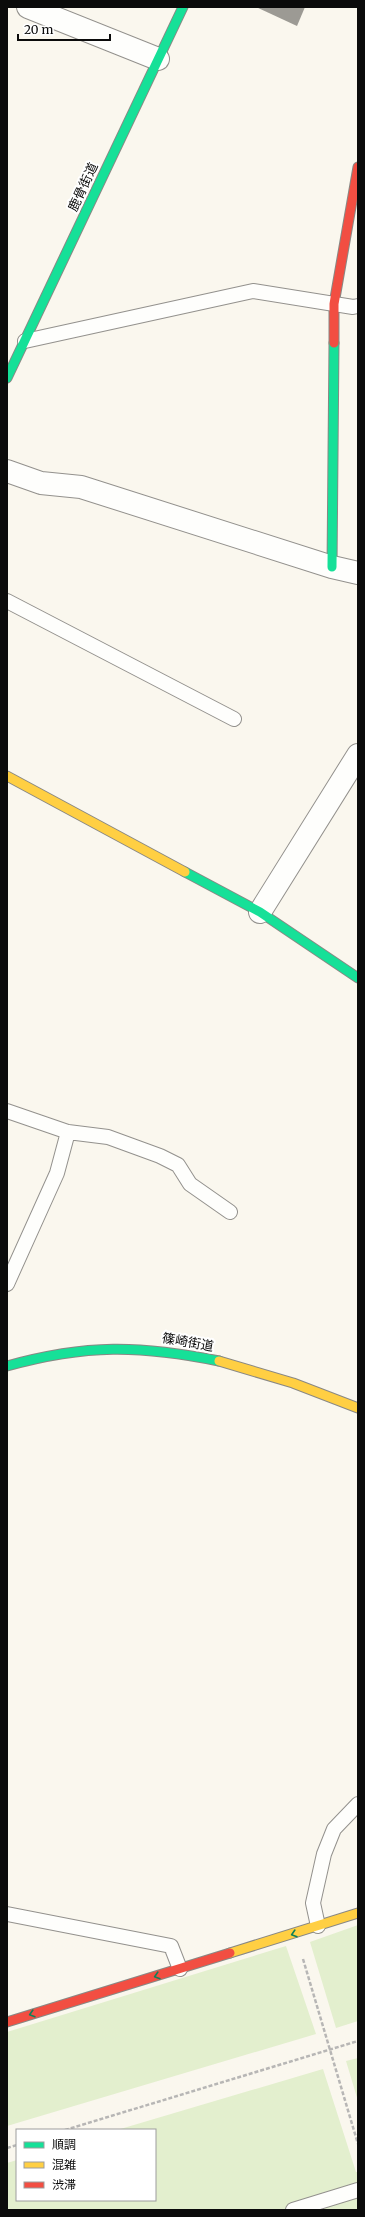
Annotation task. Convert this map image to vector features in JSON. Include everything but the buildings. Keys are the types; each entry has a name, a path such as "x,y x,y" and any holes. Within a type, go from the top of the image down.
{"street":[{"path":"28,7 158,59"},
{"name":"鹿骨街道","path":"7,378 183,7"},
{"path":"332,567 334,304 358,167"},
{"path":"7,471 41,483 81,488 332,567 358,573"},
{"path":"260,912 358,755"},
{"path":"7,776 260,912 358,978"},
{"name":"篠崎街道","path":"7,1366 27,1359 72,1350 112,1347 160,1349 206,1357 260,1372 358,1408"},
{"path":"7,2022 358,1913"}],"lane":[{"path":"25,341 253,291 353,308 358,306"},
{"path":"7,601 234,719"},
{"path":"7,1111 68,1132 108,1137 160,1156 178,1165 190,1184 230,1212"},
{"path":"7,1284 57,1173 68,1132"},
{"path":"318,1926 313,1903 324,1854 334,1829 358,1804"},
{"path":"7,1914 171,1946 180,1969"},
{"path":"292,2210 358,2190"}],"path":[{"path":"302,1954 358,2144"},
{"path":"69,2129 358,2040"}],"green space":[{"path":"358,1925 358,2021 336,2028 310,1942"},
{"path":"286,1946 316,2034 7,2126 7,2032"},
{"path":"358,2058 358,2101 346,2061"},
{"path":"323,2069 356,2172 358,2172 358,2210 7,2210 7,2163 16,2160 16,2201 156,2201 156,2129 120,2129"}],"traffic: fast":[{"path":"7,378 183,7"},
{"path":"332,567 334,343"},
{"path":"185,872 260,912 358,978"},
{"path":"7,1366 62,1354 113,1349 164,1352 219,1361"}],"traffic: slow":[{"path":"7,776 185,872"},
{"path":"219,1361 293,1383 358,1408"},
{"path":"230,1953 358,1913"}],"traffic: jam":[{"path":"334,343 334,304 358,167"},
{"path":"7,2022 230,1953"}]}
